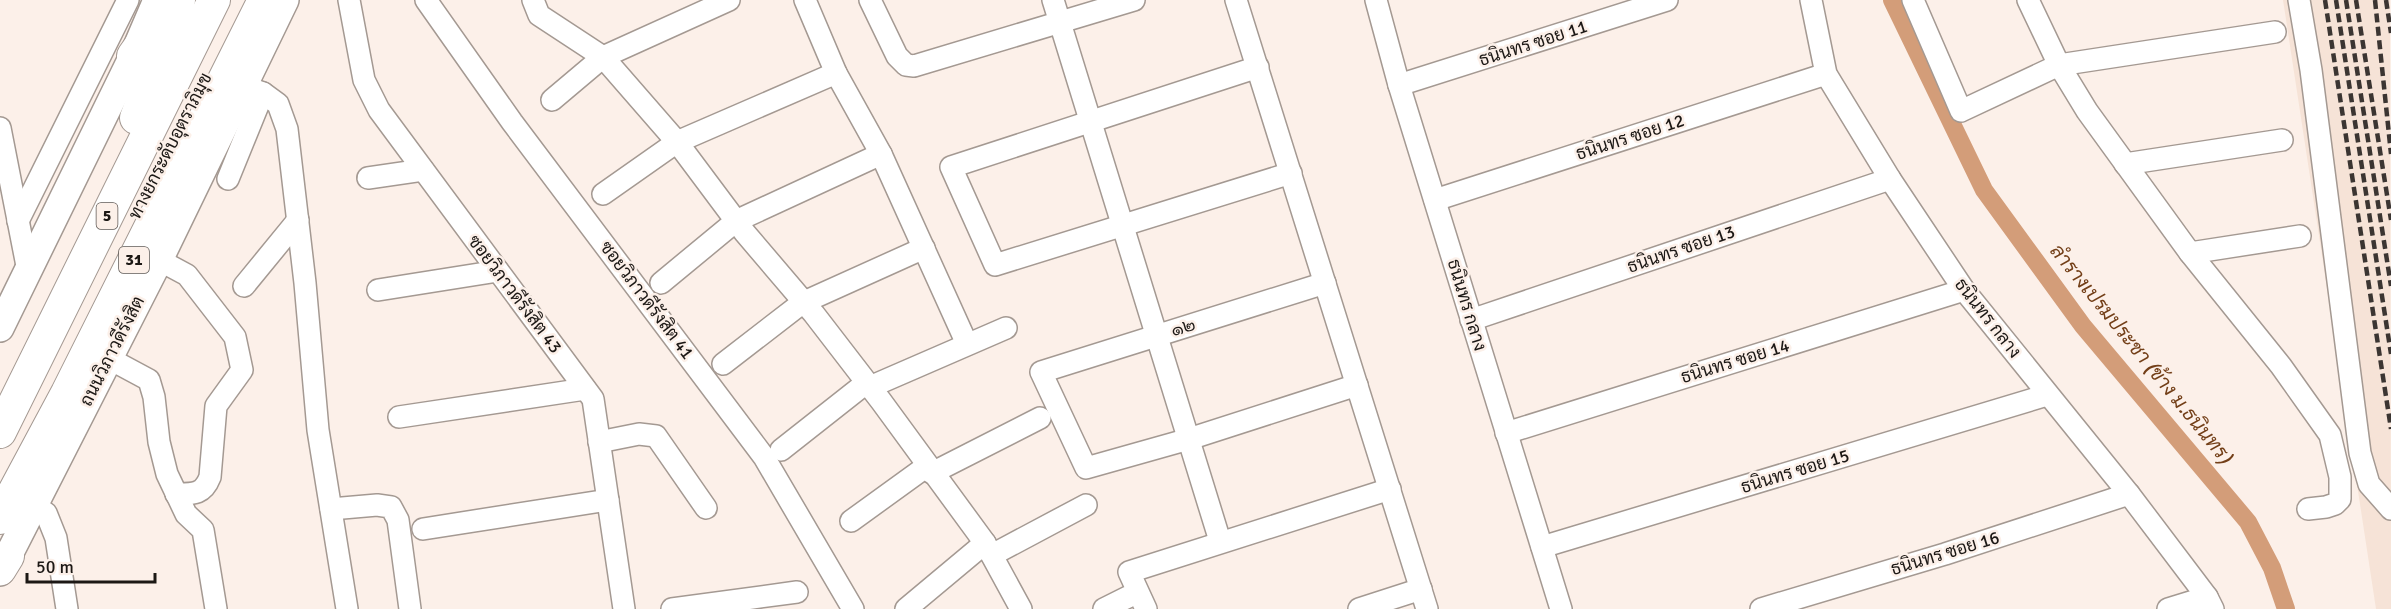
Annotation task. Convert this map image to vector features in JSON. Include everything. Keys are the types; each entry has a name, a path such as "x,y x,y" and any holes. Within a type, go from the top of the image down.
{"highway":[{"path":"133,56 172,0"},
{"path":"136,118 179,0"},
{"path":"0,395 195,0"},
{"name":"ทางยกระดับอุตราภิมุข","path":"0,432 214,0"},
{"name":"ทางยกระดับอุตราภิมุข","path":"0,486 243,0"},
{"name":"ถนนวิภาวดีรังสิต","path":"0,518 67,393 264,0"},
{"path":"67,393 152,273"}],"main road":[{"path":"0,328 133,56 157,0"},
{"name":"ถนนวิภาวดีรังสิต","path":"2,566 152,273 253,89 285,0"}],"street":[{"path":"18,221 128,0"},
{"name":"ซอยวิภาวดีรังสิต 43","path":"349,0 364,80 379,110 593,399 624,609"},
{"name":"ซอยวิภาวดีรังสิต 41","path":"426,0 512,122 764,457 853,609"},
{"path":"533,0 539,15 603,57 677,142 736,221 802,303 814,314 868,385 988,549 1021,609"},
{"path":"552,100 603,57 729,0"},
{"path":"806,0 836,73 881,154 968,345"},
{"path":"870,0 897,56 906,65 924,64 1134,0"},
{"path":"1053,0 1220,541"},
{"path":"1236,0 1424,599 1359,609"},
{"name":"ธนินทร กลาง","path":"1376,0 1399,85 1561,609"},
{"name":"ธนินทร ซอย 11","path":"1399,85 1667,0"},
{"name":"ธนินทร กลาง","path":"1811,0 1826,74 1890,179 1964,290 2129,494 2210,603"},
{"path":"1913,0 1961,111 2059,65 2275,32"},
{"path":"2028,0 2059,65 2087,111 2190,253 2281,366 2330,435 2340,477 2340,499 2335,504 2326,507 2308,509"},
{"path":"2299,0 2311,70 2360,453 2369,484 2391,509"},
{"path":"1257,67 951,167 995,265 1291,173"},
{"path":"603,194 677,142 836,73"},
{"name":"ธนินทร ซอย 12","path":"1435,200 1826,74"},
{"path":"228,179 253,89 278,104 287,129 318,430 347,609"},
{"path":"0,128 28,270"},
{"path":"2125,164 2282,140"},
{"path":"661,283 736,221 881,154"},
{"path":"368,178 423,170"},
{"name":"ธนินทร ซอย 13","path":"1471,320 1890,179"},
{"path":"244,286 298,220"},
{"path":"2190,253 2300,236"},
{"path":"723,364 802,303 924,248"},
{"path":"378,290 498,271"},
{"path":"152,273 187,275 235,338 242,370 216,406 210,477 206,487 195,494 176,494"},
{"name":"๑๒","path":"1189,438 1086,468 1041,372 1325,283"},
{"name":"ธนินทร ซอย 14","path":"1506,433 1964,290"},
{"path":"781,450 868,385 1006,328"},
{"path":"108,358 149,380 154,397 159,442 167,474 186,514 203,530 216,609"},
{"path":"1189,438 1357,385"},
{"path":"399,417 585,389"},
{"name":"ธนินทร ซอย 15","path":"1542,547 2047,395"},
{"path":"851,521 930,470 1040,418"},
{"path":"599,442 639,434 656,436 706,508"},
{"path":"1146,609 1129,572 1220,541 1390,489"},
{"name":"ธนินทร ซอย 16","path":"1761,609 1945,554 2129,494"},
{"path":"423,529 608,500"},
{"path":"332,509 377,505 391,507 398,520 410,609"},
{"path":"906,609 988,549 1086,505"},
{"path":"33,506 46,513 56,538 67,609"},
{"path":"672,609 797,592"},
{"path":"1104,609 1128,597"},
{"path":"2168,609 2210,603"}],"shaded area":[{"path":"2283,0 2390,0 2391,609 2376,609"}],"waterway":[{"name":"ลำรางเปรมประชา (ข้าง ม.ธนินทร)","path":"1892,0 1984,190 2083,326 2248,522 2272,568 2286,609"}],"railway":[{"path":"2325,0 2391,429"},
{"path":"2336,0 2391,354"},
{"path":"2346,0 2391,286"},
{"path":"2356,0 2391,220"},
{"path":"2375,0 2391,154"},
{"path":"2386,0 2391,33"}]}
